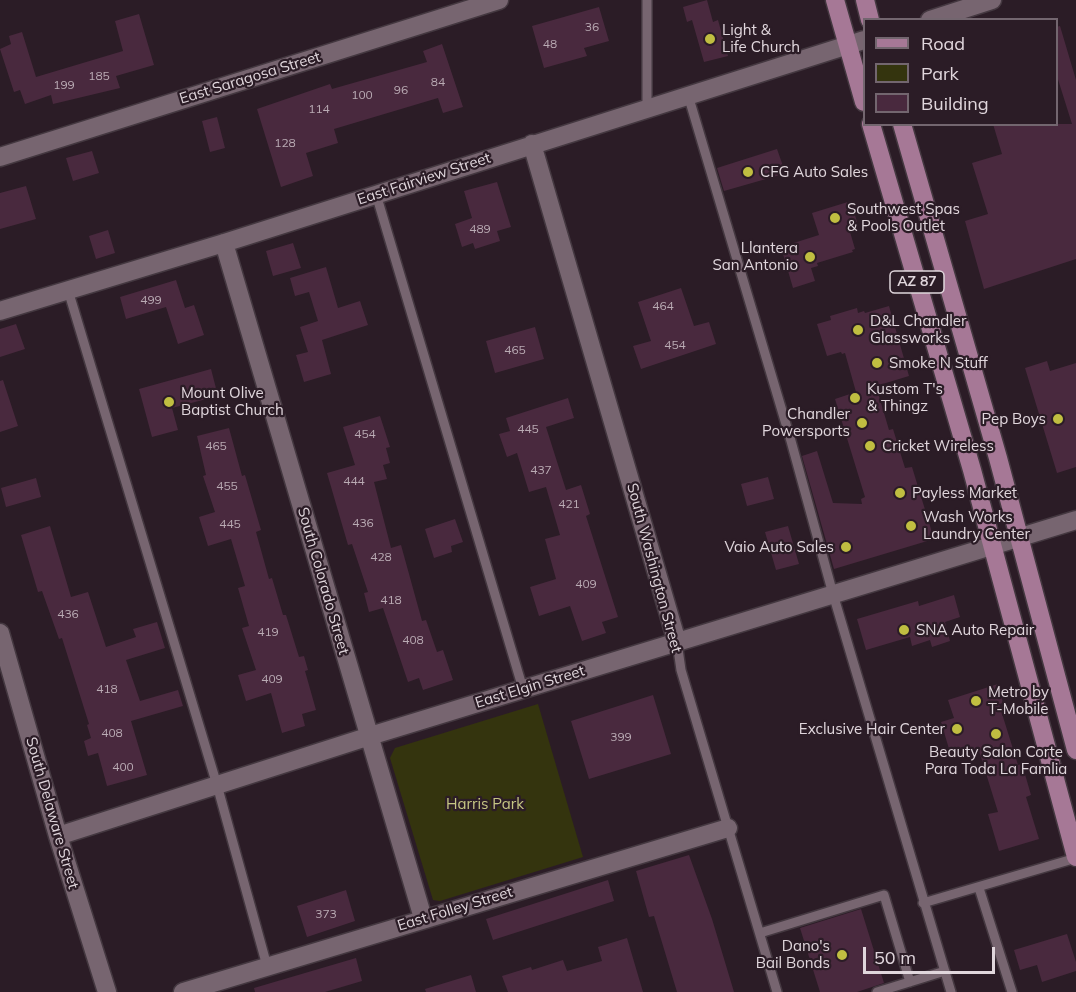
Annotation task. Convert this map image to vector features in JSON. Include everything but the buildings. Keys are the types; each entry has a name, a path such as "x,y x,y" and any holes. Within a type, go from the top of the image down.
{"main road":[{"path":"835,0 856,43 863,95"},
{"path":"865,0 870,18"},
{"name":"AZ 87","path":"872,126 1076,750"},
{"name":"AZ 87","path":"902,126 1006,542 1076,858"}],"street":[{"name":"East Saragosa Street","path":"0,157 500,0"},
{"path":"936,18 992,0"},
{"name":"East Fairview Street","path":"0,311 224,243 856,43"},
{"name":"South Washington Street","path":"532,144 677,642"},
{"name":"South Colorado Street","path":"224,243 423,918"},
{"name":"East Elgin Street","path":"58,836 369,736 1076,520"},
{"name":"South Delaware Street","path":"0,633 58,836 107,992"},
{"name":"East Folley Street","path":"183,992 728,828"}],"lane":[{"path":"647,0 647,108"},
{"path":"688,95 791,441 923,903 951,992"},
{"path":"376,194 523,689"},
{"path":"68,290 217,785 267,966"},
{"name":"South Washington Street","path":"677,642 681,670 777,992"},
{"path":"923,903 1076,858"},
{"path":"979,888 1012,992"},
{"path":"760,933 884,895 910,982"},
{"path":"878,992 945,971"}],"green space":[{"name":"Harris Park","path":"538,704 583,857 440,901 433,900 390,758 395,748"}],"place":[{"name":"Light & Life Church","path":"710,39"},
{"name":"CFG Auto Sales","path":"748,172"},
{"name":"Southwest Spas & Pools Outlet","path":"835,218"},
{"name":"Llantera San Antonio","path":"810,257"},
{"name":"D&L Chandler Glassworks","path":"858,330"},
{"name":"Smoke N Stuff","path":"877,363"},
{"name":"Kustom T's & Thingz","path":"855,398"},
{"name":"Mount Olive Baptist Church","path":"169,402"},
{"name":"Pep Boys","path":"1058,419"},
{"name":"Chandler Powersports","path":"862,423"},
{"name":"Cricket Wireless","path":"870,446"},
{"name":"Payless Market","path":"900,493"},
{"name":"Wash Works Laundry Center","path":"911,526"},
{"name":"Vaio Auto Sales","path":"846,547"},
{"name":"SNA Auto Repair","path":"904,630"},
{"name":"Metro by T-Mobile","path":"976,701"},
{"name":"Exclusive Hair Center","path":"957,729"},
{"name":"Beauty Salon Corte Para Toda La Famlia","path":"996,734"},
{"name":"Dano's Bail Bonds","path":"842,955"}]}
